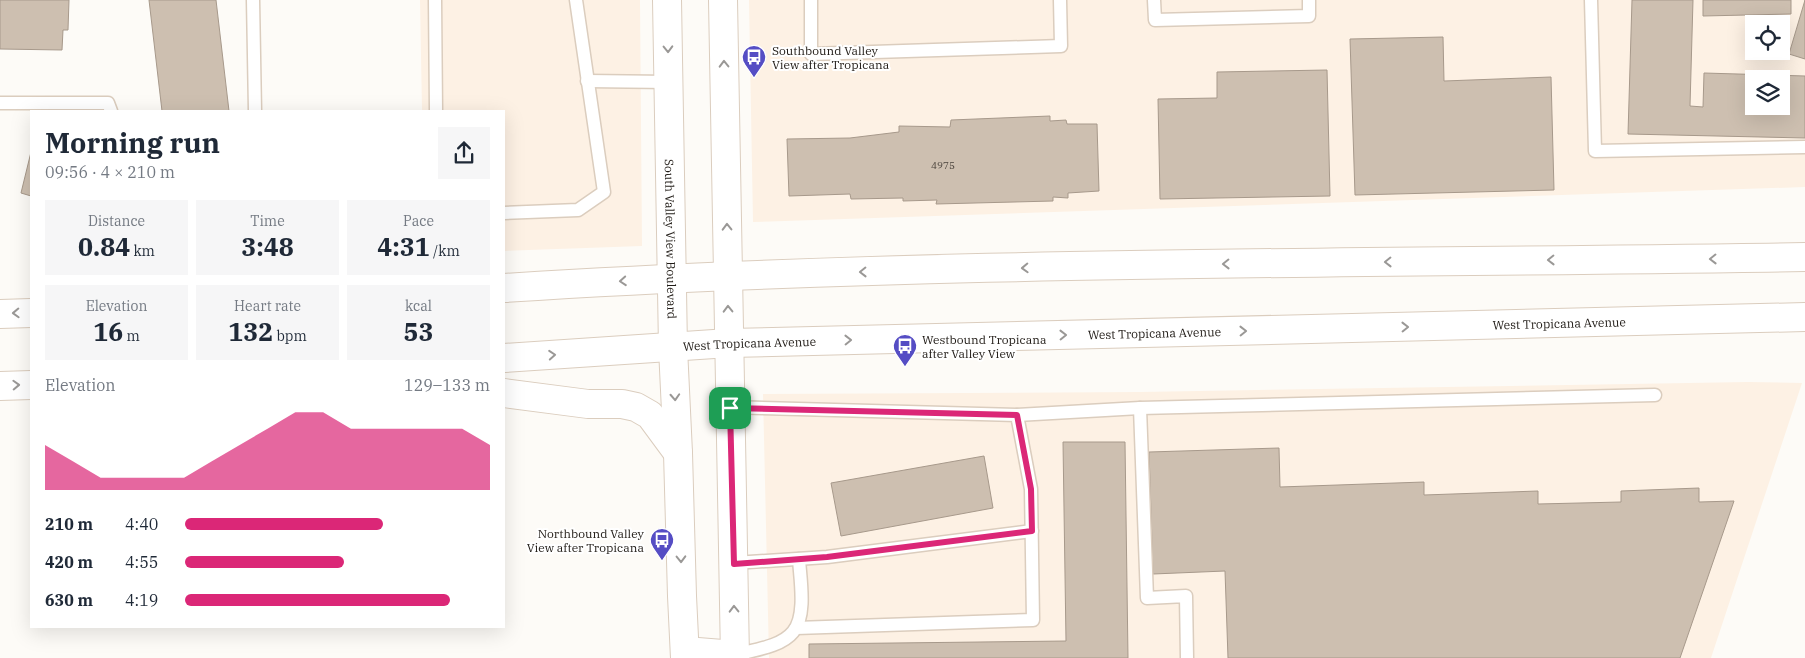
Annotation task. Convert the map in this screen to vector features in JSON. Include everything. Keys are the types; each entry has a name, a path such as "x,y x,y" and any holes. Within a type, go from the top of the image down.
{"main road":[{"name":"South Valley View Boulevard","path":"667,0 672,348 678,453 685,655"},
{"path":"685,655 735,656 723,0"},
{"path":"505,288 672,278 1074,266 1805,257"},
{"path":"0,314 30,313"},
{"name":"West Tropicana Avenue","path":"505,358 729,343 1805,317"},
{"path":"0,386 30,385"},
{"path":"505,393 588,404 622,404 636,407 650,415 678,453"}],"lane":[{"path":"253,0 255,110"},
{"path":"435,0 436,110"},
{"path":"505,213 578,210 604,192 576,0"},
{"path":"811,0 811,54 1061,46 1060,0"},
{"path":"1154,0 1155,20 1309,16 1309,0"},
{"path":"1591,0 1595,151 1805,148"},
{"path":"587,81 669,82"},
{"path":"0,103 108,103 111,110"},
{"path":"730,408 1017,415 1140,408 1655,394"},
{"path":"1140,408 1147,598 1186,596 1187,658"},
{"path":"796,628 1033,620 1031,489 1017,415"},
{"path":"734,564 827,557 1032,531"},
{"path":"735,656 779,642 796,628 800,619 801,600 799,559"}],"shaded area":[{"path":"420,0 640,0 642,246 505,251 505,110 422,110"},
{"path":"749,0 1805,0 1805,187 753,222"},
{"path":"1748,382 1802,383 1711,658 769,658 763,394 1140,392"}],"building":[{"path":"0,0 69,0 68,30 63,30 62,50 0,49"},
{"path":"149,0 216,0 229,110 162,110"},
{"path":"1632,0 1693,0 1690,106 1703,107 1704,73 1745,74 1745,115 1790,115 1790,76 1805,76 1805,138 1628,134"},
{"path":"1703,0 1791,0 1791,14 1703,16"},
{"path":"1805,0 1805,59 1790,54"},
{"path":"1443,37 1444,81 1551,77 1554,190 1355,195 1350,39"},
{"path":"1327,70 1330,196 1160,199 1158,99 1217,98 1217,72"},
{"path":"1050,116 1050,121 1066,120 1067,124 1097,124 1099,191 1068,193 1068,198 1053,197 1053,201 936,204 937,200 903,201 903,198 851,199 850,194 789,196 787,139 850,138 899,132 899,126 950,127 951,120"},
{"path":"30,156 30,196 21,193"},
{"path":"1063,442 1125,442 1128,658 809,658 809,644 1066,641"},
{"path":"1279,448 1280,487 1424,482 1424,495 1538,491 1538,504 1621,502 1621,491 1699,488 1699,502 1734,501 1680,658 1228,658 1225,571 1153,574 1149,452"},
{"path":"984,456 993,508 841,536 831,483"}],"place":[{"name":"Southbound Valley View after Tropicana","path":"754,78"},
{"name":"Westbound Tropicana after Valley View","path":"905,367"},
{"name":"Northbound Valley View after Tropicana","path":"662,561"}],"route":[{"path":"730,408 1017,415 1031,489 1032,531 827,557 734,564 730,408"}]}
